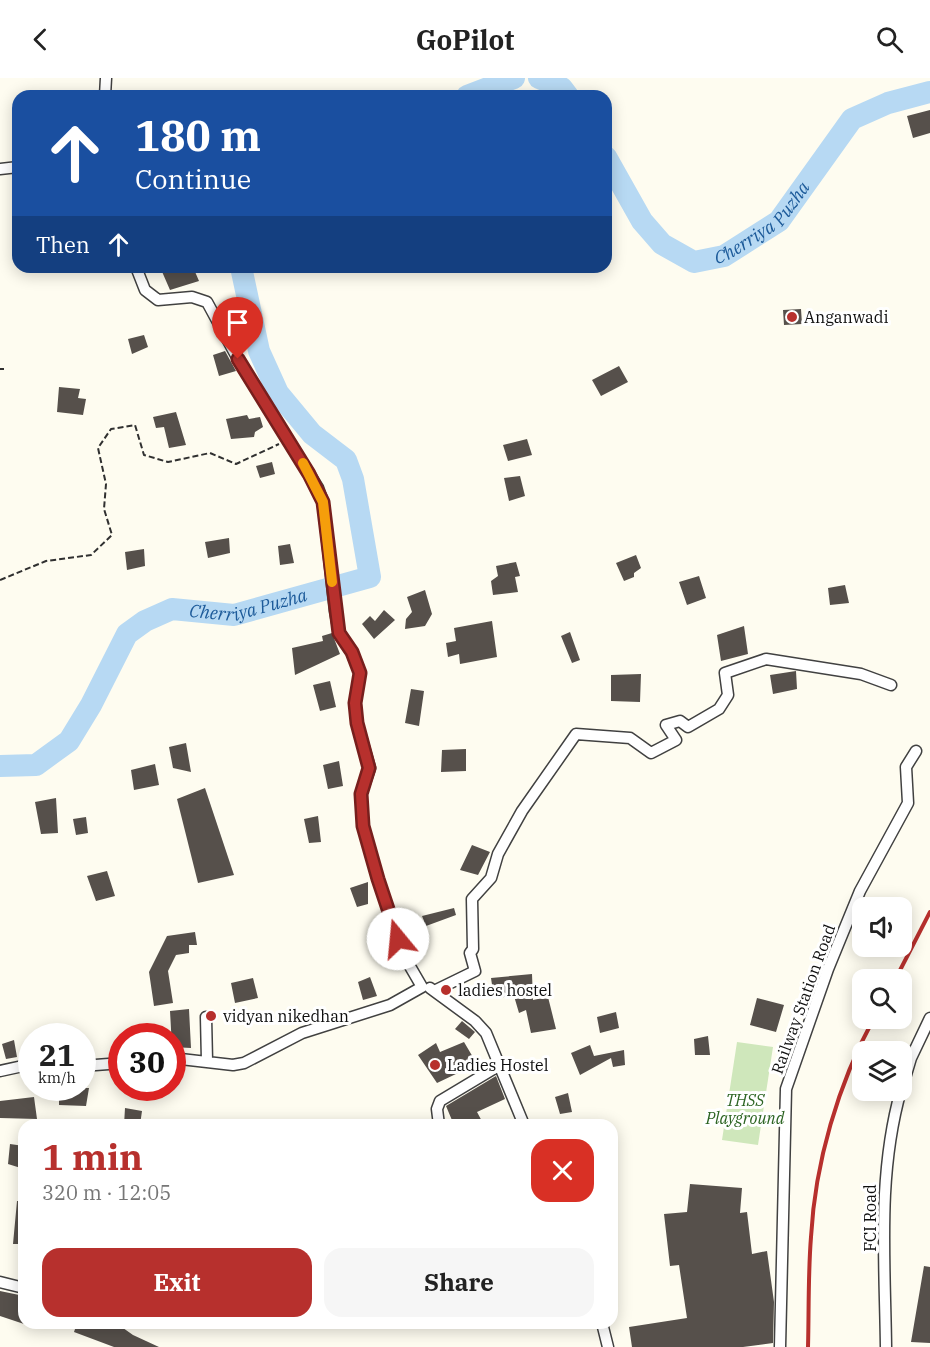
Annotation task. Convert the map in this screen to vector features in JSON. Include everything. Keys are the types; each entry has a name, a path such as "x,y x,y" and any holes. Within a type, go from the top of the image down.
{"street":[{"path":"138,273 145,290 158,300 192,297 207,302 323,502 339,633 352,652 360,673 355,703 357,723 369,768 361,794 363,826 404,956 422,987"},
{"path":"434,991 475,971 470,953 472,949 472,899 490,878 498,854 522,811 576,734 630,738 651,753 676,740 666,725 680,722 688,727 719,709 728,695 725,673 766,659 861,674 891,685"},
{"name":"Railway Station Road","path":"780,1347 786,1089 828,969 860,891 908,803 906,767 916,751"},
{"path":"186,1059 233,1065 244,1063 302,1033 390,1005 428,986 475,1021 486,1033 522,1119"},
{"path":"206,1017 207,1061"},
{"name":"FCI Road","path":"912,1056 930,1018"},
{"path":"439,1119 437,1109 440,1101 501,1065"},
{"path":"0,1071 18,1067"},
{"name":"FCI Road","path":"886,1347 883,1202 886,1161 898,1101"},
{"path":"0,1282 18,1286"},
{"path":"604,1329 608,1347"}],"path":[{"path":"0,580 46,561 91,555 111,535 104,509 106,484 98,448 111,429 135,425 144,455 168,462 210,453 236,464 288,439"}],"green space":[{"name":"THSS Playground","path":"737,1042 773,1047 758,1145 722,1140"}],"building":[{"path":"930,110 930,133 913,138 907,116"},
{"path":"163,273 196,273 199,281 170,290"},
{"name":"Anganwadi","path":"801,309 802,324 784,325 783,310"},
{"path":"144,335 148,347 132,354 128,339"},
{"path":"225,351 236,371 219,376 213,355"},
{"path":"619,366 628,382 601,396 592,380"},
{"path":"59,387 80,389 78,398 86,399 83,415 57,412"},
{"path":"176,412 186,445 169,448 164,427 156,428 153,417"},
{"path":"247,415 249,419 260,417 263,427 255,432 254,437 231,439 226,419"},
{"path":"527,439 532,455 508,461 503,445"},
{"path":"272,462 275,474 260,478 256,466"},
{"path":"520,476 525,496 509,501 504,478"},
{"path":"229,538 230,553 208,558 205,542"},
{"path":"290,544 294,563 280,565 278,546"},
{"path":"144,549 145,566 127,570 125,552"},
{"path":"636,555 641,568 634,573 634,577 624,581 616,563"},
{"path":"516,562 520,576 515,577 518,592 493,595 491,581 498,576 496,566"},
{"path":"699,576 706,598 687,605 679,582"},
{"path":"845,585 849,603 830,605 828,588"},
{"path":"425,590 432,614 425,626 405,629 406,619 412,612 407,597"},
{"path":"384,610 395,620 374,639 362,624 370,616 375,621"},
{"path":"492,621 497,657 460,664 459,654 448,657 446,643 456,641 454,628"},
{"path":"744,626 748,654 721,661 717,635"},
{"path":"570,632 580,660 572,663 561,636"},
{"path":"332,633 340,654 295,675 292,648 323,641 322,636"},
{"path":"796,671 797,689 773,694 770,675"},
{"path":"641,674 640,702 611,701 611,675"},
{"path":"330,681 336,707 320,711 313,685"},
{"path":"411,689 424,691 419,726 405,723"},
{"path":"186,743 191,772 173,768 169,747"},
{"path":"466,749 466,771 441,772 442,750"},
{"path":"339,761 343,786 328,789 323,765"},
{"path":"155,764 159,785 134,790 131,770"},
{"path":"205,788 234,875 198,883 177,799"},
{"path":"56,798 58,833 41,834 35,802"},
{"path":"318,816 321,842 309,843 304,819"},
{"path":"86,817 88,833 76,835 73,819"},
{"path":"472,845 490,852 478,875 460,870"},
{"path":"107,871 115,896 96,901 87,876"},
{"path":"368,882 368,904 357,907 350,888"},
{"path":"454,908 456,915 426,926 422,916"},
{"path":"195,932 197,945 189,945 189,953 176,955 168,971 173,1003 154,1006 149,972 167,936"},
{"path":"532,974 533,1000 548,997 556,1029 531,1033 526,1010 519,1013 514,996 494,998 491,978"},
{"path":"370,977 377,996 363,1000 358,982"},
{"path":"253,978 258,998 235,1003 231,983"},
{"path":"757,998 784,1005 776,1032 750,1025"},
{"path":"189,1009 191,1048 186,1048 186,1023 171,1023 170,1011"},
{"path":"616,1012 619,1028 600,1033 597,1017"},
{"path":"462,1021 475,1032 469,1039 455,1029"},
{"path":"708,1036 710,1055 695,1055 694,1039"},
{"path":"14,1040 17,1057 6,1059 2,1044"},
{"path":"464,1042 477,1064 437,1083 418,1055 436,1043 440,1052"},
{"path":"590,1045 594,1056 624,1050 625,1065 613,1067 611,1058 580,1075 571,1053"},
{"path":"496,1076 505,1099 477,1112 481,1119 451,1119 446,1106"},
{"path":"568,1093 572,1112 560,1114 555,1097"},
{"path":"18,1099 18,1101 35,1101 37,1119 0,1118 0,1101"},
{"path":"59,1101 87,1101 86,1106 59,1105"},
{"path":"125,1108 142,1111 141,1119 124,1119"},
{"path":"10,1144 18,1145 18,1167 8,1164"},
{"path":"690,1184 742,1188 740,1213 747,1212 752,1254 767,1251 774,1302 773,1343 743,1347 632,1347 629,1327 687,1318 679,1265 670,1266 664,1214 687,1212"},
{"path":"17,1201 18,1201 18,1244 13,1244"},
{"path":"924,1266 930,1267 930,1343 911,1342"},
{"path":"0,1291 18,1295 18,1322 0,1316"},
{"path":"75,1329 124,1329 159,1347 114,1347 74,1332"}],"waterway":[{"name":"Cherriya Puzha","path":"483,90 514,78"},
{"name":"Cherriya Puzha","path":"539,78 564,90"},
{"name":"Cherriya Puzha","path":"612,168 642,221 662,244 694,262 724,256 779,221 852,119 888,103 930,92"},
{"name":"Cherriya Puzha","path":"0,766 36,765 69,741 91,705 127,634 145,621 172,609 234,615 370,577 353,479 346,460 312,434 278,393 259,351 242,273"}],"railway":[{"path":"901,969 930,912"},
{"path":"808,1347 810,1251 817,1181 830,1124 839,1097 868,1029"}],"slow traffic":[{"path":"303,463 323,502 332,582"}],"place":[{"name":"Anganwadi","path":"792,317"},
{"name":"ladies hostel","path":"446,990"},
{"name":"vidyan nikedhan","path":"211,1016"},
{"name":"Ladies Hostel","path":"435,1065"}],"route":[{"path":"238,359 318,489 323,502 339,633 352,652 360,673 355,703 357,723 365,745 369,768 361,794 363,826 398,939"}]}
